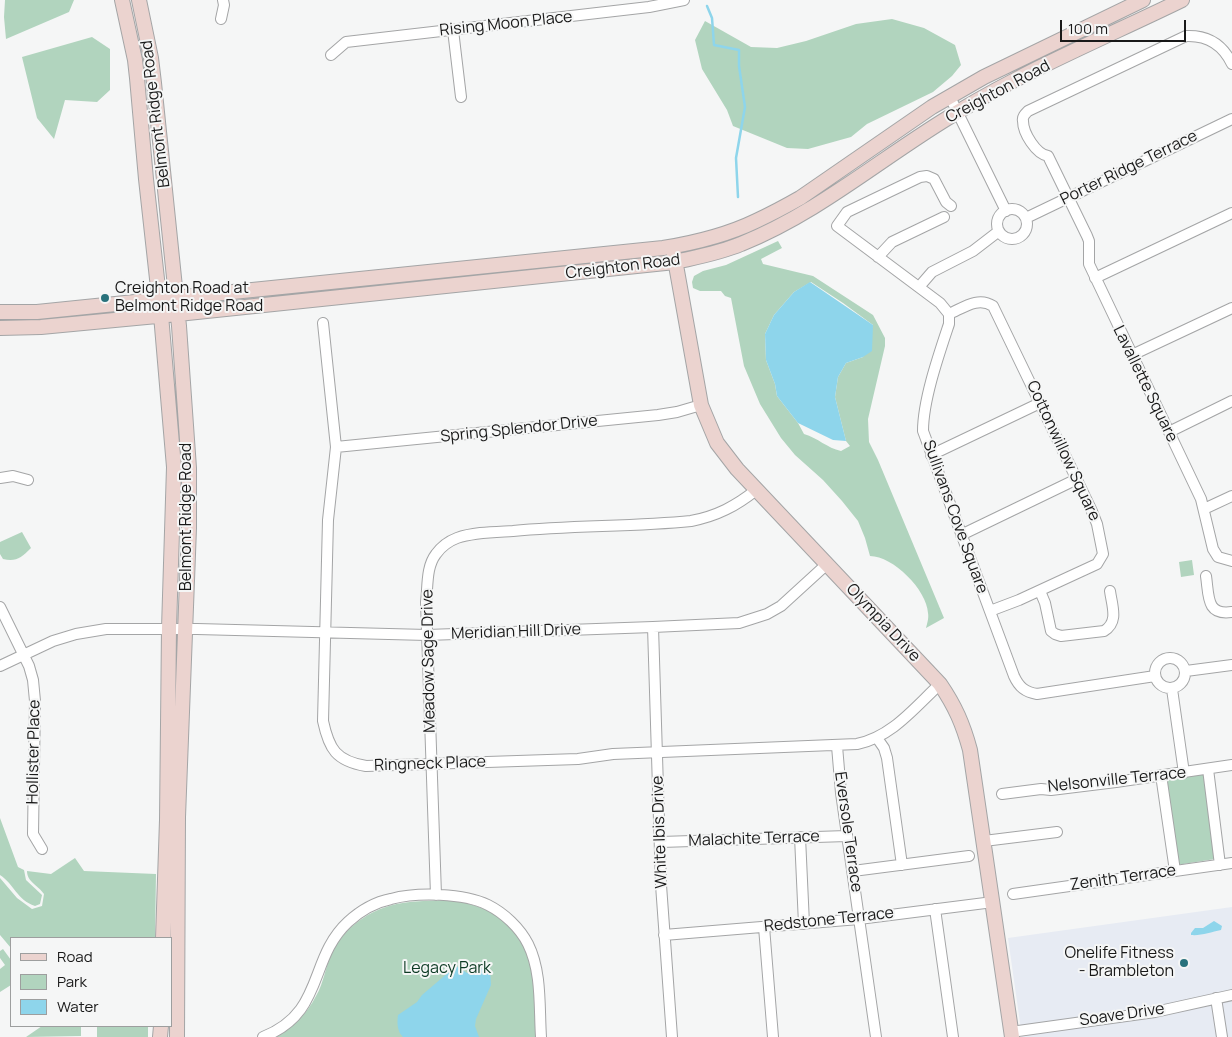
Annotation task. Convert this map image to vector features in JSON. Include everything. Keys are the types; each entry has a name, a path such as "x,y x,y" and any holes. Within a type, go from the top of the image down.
{"street":[{"name":"Belmont Ridge Road","path":"122,0 135,60 174,466 163,937"},
{"name":"Belmont Ridge Road","path":"139,0 151,58 178,314 189,468 186,629 178,817 177,1037"},
{"path":"221,19 224,6 223,0"},
{"name":"Rising Moon Place","path":"331,54 346,42 649,7 684,0"},
{"name":"Creighton Road","path":"0,312 37,312 673,247 712,237 755,222 800,198 932,107 984,76 1143,0"},
{"name":"Creighton Road","path":"0,328 41,327 161,316 675,262 740,245 808,210 958,111 992,92 1182,0"},
{"path":"453,30 461,97"},
{"name":"Lavallette Square","path":"1232,64 1227,54 1219,46 1206,38 1186,36 1028,111 1024,115 1022,122 1035,148 1042,155 1048,156 1089,241 1089,264 1201,499 1212,549 1218,557 1232,561"},
{"path":"950,97 1006,211"},
{"name":"Porter Ridge Terrace","path":"1026,218 1232,118"},
{"path":"949,314 940,303 837,226 847,212 920,177 927,176 934,179 946,202 951,206"},
{"path":"1018,210 1026,218 1027,230 1019,238 1008,239 999,231 998,220 1001,214 1006,211 1018,210"},
{"path":"1095,278 1232,213"},
{"path":"878,257 892,242 944,217"},
{"path":"919,287 932,272 973,252 999,231"},
{"name":"Olympia Drive","path":"673,247 700,405 722,450 756,490 940,684 963,724 970,750 1011,1035"},
{"name":"Cottonwillow Square","path":"949,314 975,302 983,301 993,306 1097,524 1103,554 1097,564 1040,591 990,611"},
{"path":"1132,355 1232,308"},
{"name":"Sullivans Cove Square","path":"949,314 949,324 923,420 923,431 1019,686 1028,692 1037,694 1155,676"},
{"name":"Ringneck Place","path":"323,323 336,447 328,520 323,721 330,746 338,755 351,764 366,766 578,759 613,754 858,744 877,738 892,728 940,684"},
{"path":"1169,432 1232,401"},
{"path":"931,455 1040,402"},
{"name":"Spring Splendor Drive","path":"336,447 652,416 677,412 700,405"},
{"path":"0,478 13,476 28,480"},
{"path":"962,535 1077,479"},
{"name":"Meadow Sage Drive","path":"436,895 426,602 431,564 436,554 456,538 482,533 552,527 692,521 708,518 727,510 756,490"},
{"path":"1204,509 1232,496"},
{"name":"Meridian Hill Drive","path":"0,666 52,641 99,630 126,628 427,635 653,628 739,623 754,619 781,606 827,564"},
{"path":"1206,576 1210,604 1213,610 1221,614 1232,612"},
{"path":"1040,591 1045,603 1051,631 1061,636 1104,631 1109,628 1113,623 1114,617 1110,591"},
{"name":"Hollister Place","path":"0,607 34,680 33,834 42,849"},
{"name":"White Ibis Drive","path":"653,628 664,936 672,1037"},
{"path":"1168,658 1181,662 1186,671 1184,681 1177,688 1172,689 1163,687 1156,680 1155,676 1157,665 1168,658"},
{"path":"1186,671 1232,665"},
{"path":"1172,689 1184,773"},
{"path":"877,738 884,748 887,758 902,865"},
{"name":"Eversole Terrace","path":"837,746 840,784 876,1037"},
{"name":"Nelsonville Terrace","path":"1002,794 1041,788 1051,790 1107,783 1232,765"},
{"path":"1208,769 1220,865"},
{"path":"1161,775 1175,871"},
{"path":"984,842 1057,832"},
{"name":"Malachite Terrace","path":"661,842 847,836"},
{"path":"800,837 804,924"},
{"path":"853,871 970,856"},
{"name":"Zenith Terrace","path":"1013,894 1232,863"},
{"path":"263,1037 287,1024 298,1014 314,987 326,954 333,941 348,922 376,904 391,898 436,895 466,897 487,904 502,913 521,934 532,952 537,973 541,1037"},
{"name":"Redstone Terrace","path":"664,936 859,919 993,902"},
{"path":"935,909 953,1037"},
{"path":"764,927 773,1037"},
{"name":"Soave Drive","path":"1011,1035 1154,1012 1232,995"},
{"path":"1216,998 1222,1037"}],"shaded area":[{"path":"1232,907 1232,1037 1022,1037 1008,938"}],"green space":[{"path":"5,0 74,0 69,12 6,39"},
{"path":"892,19 924,28 955,45 961,65 952,76 933,92 867,124 851,137 808,149 787,148 733,126 727,110 702,69 695,40 705,21 751,47 777,48 806,41 856,24"},
{"path":"92,37 110,49 110,90 97,102 65,100 54,139 37,118 22,57"},
{"path":"778,241 782,248 761,259 763,264 813,276 873,315 885,338 885,346 868,419 869,442 944,618 926,628 928,617 922,594 898,568 889,562 870,556 858,521 823,480 795,455 781,438 760,404 744,366 731,298 725,296 721,291 700,291 693,288 694,276 703,271 726,265","holes":["811,282 873,325 863,357 846,363 838,377 835,397 846,441 850,446 841,451 804,434 777,396 775,384 766,360 765,334 774,315 794,292"]},
{"path":"22,532 31,548 18,558 11,560 3,559 0,554 0,542"},
{"path":"1192,560 1194,575 1181,577 1179,562"},
{"path":"1203,772 1215,859 1177,865 1165,777"},
{"path":"0,818 18,867 24,870 26,880 42,895 40,904 35,906 24,900 0,875"},
{"path":"75,858 84,871 156,874 155,937 10,937 10,947 0,935 0,878 17,898 32,909 42,906 44,894 31,881 27,871 51,874"},
{"name":"Legacy Park","path":"450,900 480,907 492,913 513,930 521,942 528,955 532,971 536,1037 277,1037 289,1029 308,1009 319,991 330,958 337,945 342,937 363,918 380,909 397,904"},
{"path":"3,949 10,959 10,986 0,992 0,969 5,965 0,958 0,951"},
{"path":"41,1027 81,1027 81,1036 26,1037"},
{"path":"97,1027 148,1027 148,1037 97,1037"}],"water":[{"path":"810,282 873,325 872,351 863,357 846,363 838,377 835,397 846,441 833,440 798,423 777,396 775,384 766,360 765,334 774,315 794,292"},
{"path":"1214,921 1222,926 1221,930 1191,935 1195,928 1203,928"},
{"path":"456,966 467,973 487,967 490,969 491,985 476,1019 475,1026 479,1037 403,1037 398,1027 398,1015 417,1002 422,995"}],"waterway":[{"path":"707,6 712,18 714,45 739,50 739,66 745,107 736,158 738,197"}],"place":[{"name":"Creighton Road at Belmont Ridge Road","path":"105,298"},
{"name":"Onelife Fitness - Brambleton","path":"1184,963"}]}
